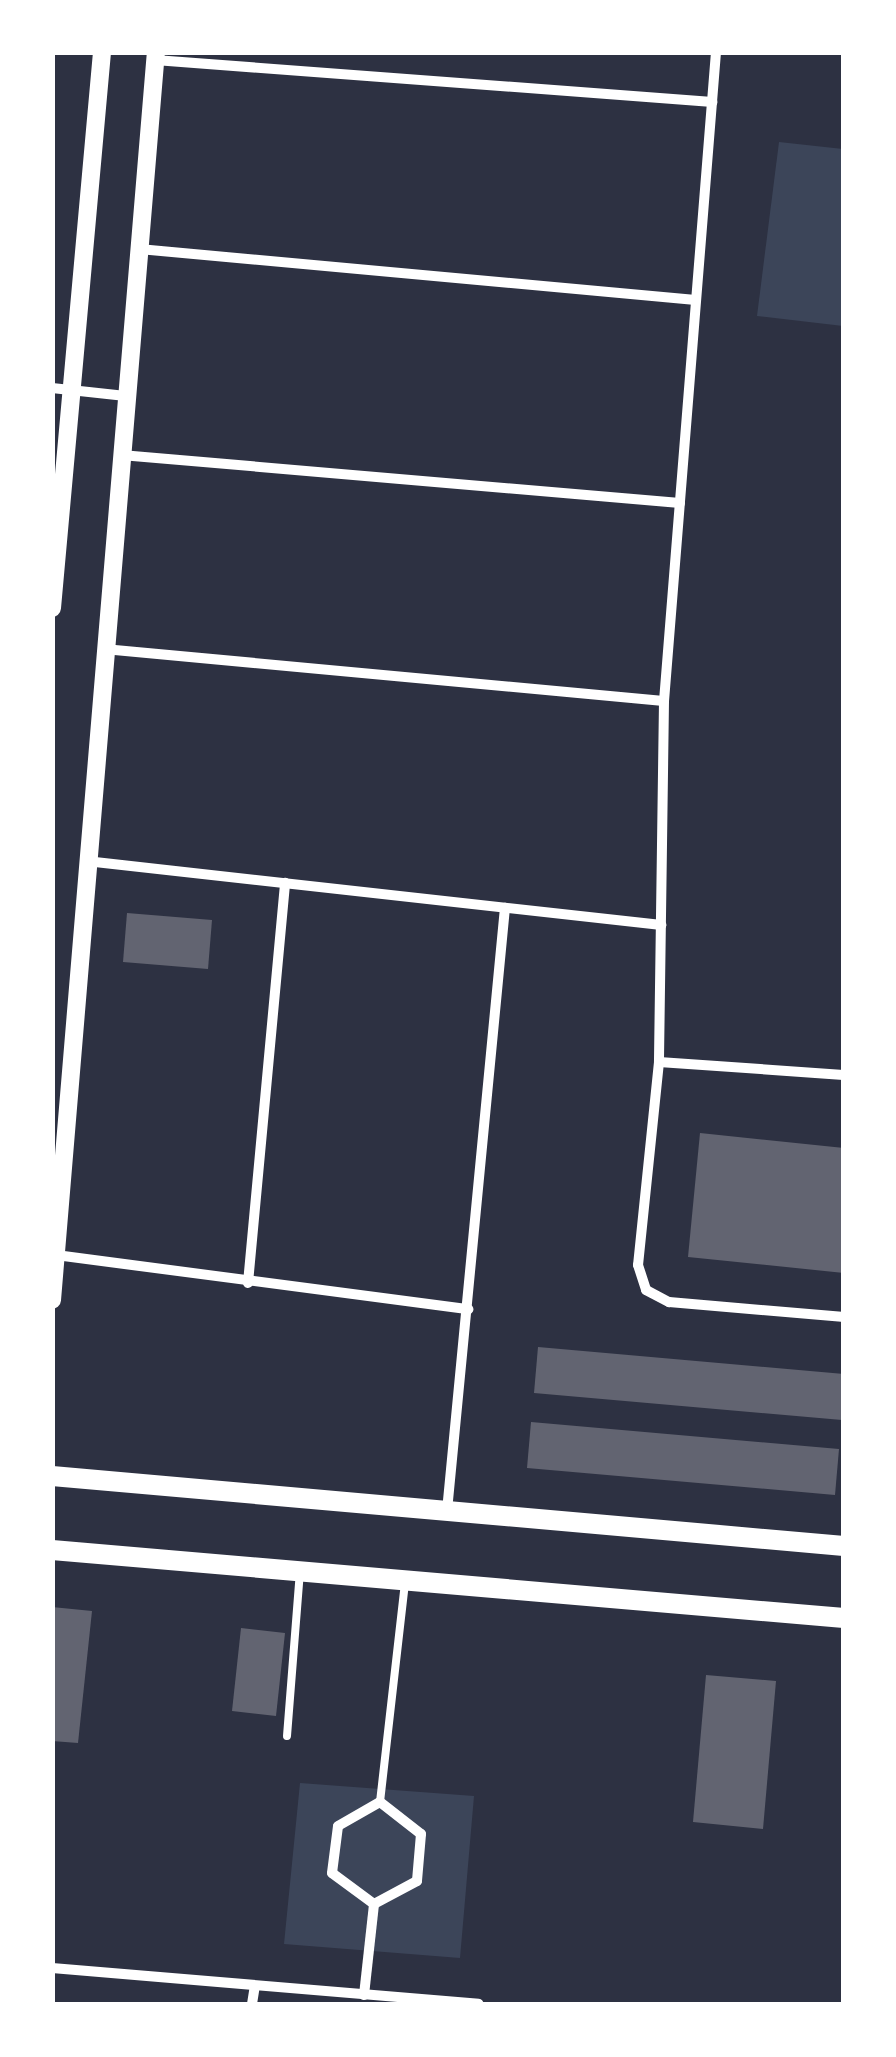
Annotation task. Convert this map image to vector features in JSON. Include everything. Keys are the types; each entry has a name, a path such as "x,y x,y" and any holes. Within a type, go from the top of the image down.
{"main road":[{"path":"52,1476 844,1546"},
{"path":"58,1546 405,1581 844,1618"}],"street":[{"path":"53,595 62,389 102,52"},
{"path":"716,52 664,701 659,1062 638,1265 646,1290 669,1302 844,1316"},
{"path":"52,1300 155,56 712,102"},
{"path":"139,249 696,300"},
{"path":"62,389 126,396"},
{"path":"121,455 680,503"},
{"path":"104,649 664,701"},
{"path":"86,861 661,925"},
{"path":"248,1283 285,883"},
{"path":"447,1511 505,908"},
{"path":"659,1062 844,1075"},
{"path":"56,1256 468,1309"},
{"path":"380,1802 421,1834 416,1881 374,1904 332,1873 338,1826 380,1802"},
{"path":"364,1995 374,1904"},
{"path":"52,1968 478,2004"},
{"path":"252,2004 255,1986"}],"lane":[{"path":"286,1736 300,1571"},
{"path":"380,1802 405,1581"}],"shaded area":[{"path":"779,142 843,149 843,326 757,316"},
{"path":"300,1783 474,1796 460,1958 284,1944"}],"building":[{"path":"127,913 212,920 208,969 123,962"},
{"path":"700,1133 844,1148 844,1273 688,1257"},
{"path":"538,1347 844,1374 842,1420 534,1393"},
{"path":"531,1422 839,1449 835,1495 527,1468"},
{"path":"52,1607 92,1611 78,1743 52,1741"},
{"path":"241,1628 285,1633 276,1716 232,1711"},
{"path":"706,1675 776,1681 763,1829 693,1822"}]}
